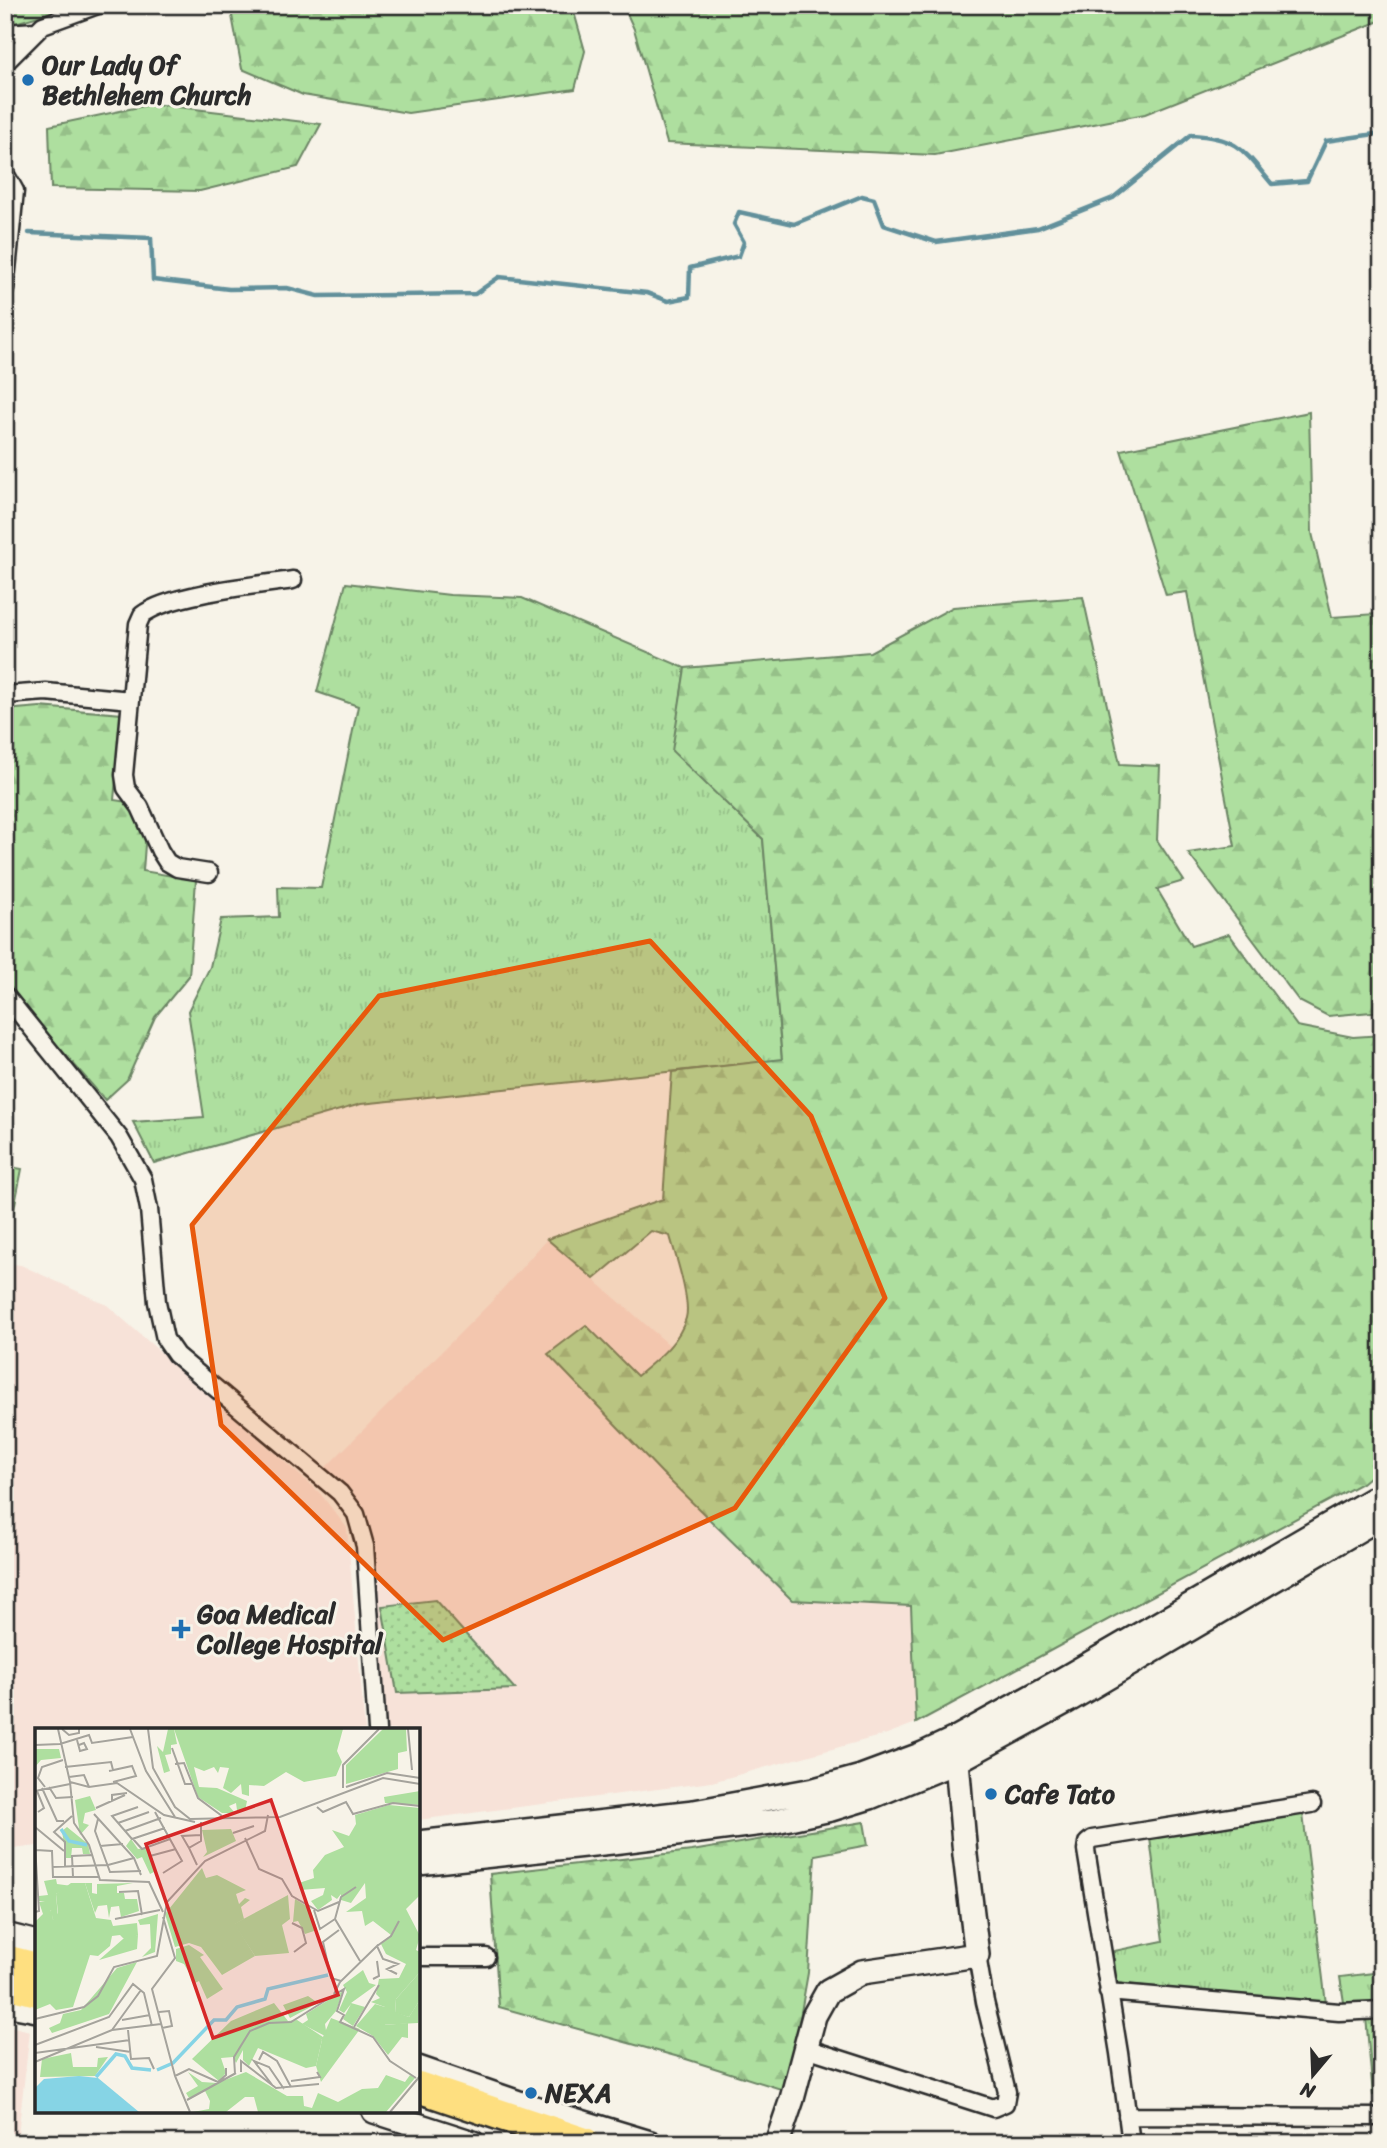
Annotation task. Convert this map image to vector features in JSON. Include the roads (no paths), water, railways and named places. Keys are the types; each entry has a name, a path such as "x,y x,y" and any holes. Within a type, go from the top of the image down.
{"highway":[{"path":"5,1960 35,1968"},
{"path":"5,1983 35,1990"},
{"path":"420,2088 585,2143"},
{"path":"420,2109 528,2143"}],"main road":[{"path":"420,1843 694,1812 814,1790 861,1777 953,1740 1089,1665 1382,1494"},
{"path":"420,1863 771,1822 870,1797 957,1761 1067,1701 1382,1516"},
{"path":"777,2143 814,2016 828,1991 862,1972 977,1955 957,1761"},
{"path":"5,1935 35,1942"},
{"path":"5,2004 35,2010"},
{"path":"420,2069 555,2115 650,2143"},
{"path":"380,2113 472,2143"}],"street":[{"path":"5,63 43,25 98,5"},
{"path":"5,33 36,31"},
{"path":"5,173 15,191 5,290"},
{"path":"209,873 177,868 167,862 140,807 126,788 124,775 138,624 148,610 197,596 293,580"},
{"path":"5,695 46,692 131,700"},
{"path":"5,995 119,1137 144,1179 157,1302 165,1339 176,1355 340,1493 356,1514 365,1546 377,1728"},
{"path":"1130,2143 1087,1843 1092,1839 1312,1804"},
{"path":"806,2048 993,2108 1005,2103 1007,2092 985,2002 977,1955"},
{"path":"420,1957 486,1957"},
{"path":"1108,1992 1339,2012 1382,2010"},
{"path":"1127,2116 1382,2117"}],"waterway":[{"path":"29,233 151,238 153,280 229,289 287,288 318,296 475,294 499,277 647,293 668,301 689,297 690,268 739,256 744,242 734,224 739,212 794,224 862,196 874,199 884,225 936,242 1038,228 1113,198 1191,135 1220,139 1239,148 1272,184 1307,181 1326,141 1382,133"}],"place":[{"name":"Our Lady Of Bethlehem Church","path":"28,80"},
{"name":"Goa Medical College Hospital","path":"181,1629"},
{"name":"Cafe Tato","path":"991,1794"},
{"name":"NEXA","path":"531,2093"}]}
